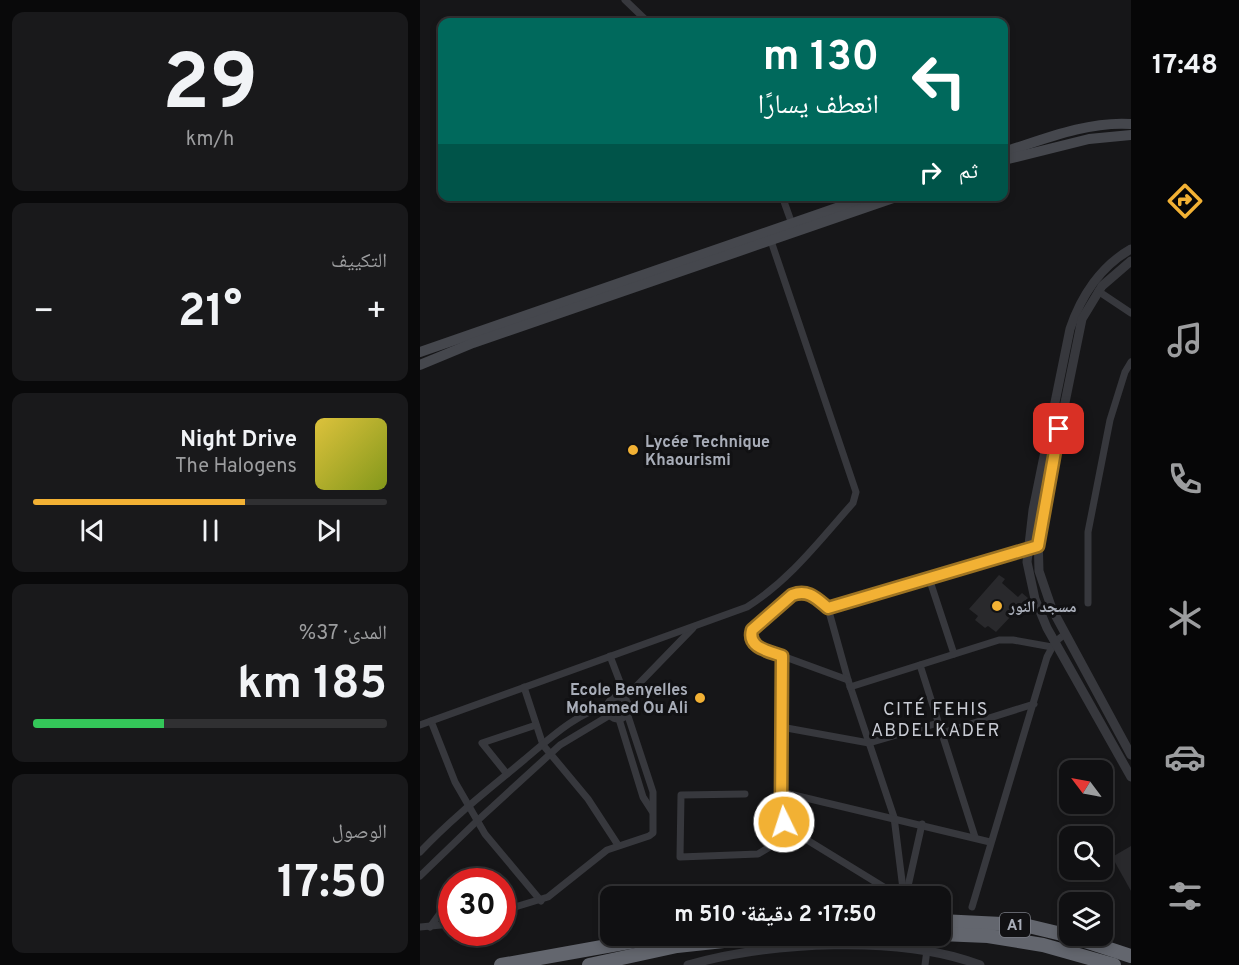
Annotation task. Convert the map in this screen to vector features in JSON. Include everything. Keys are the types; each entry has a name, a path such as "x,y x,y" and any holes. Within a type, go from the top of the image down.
{"highway":[{"name":"A1","path":"951,922 1024,926 1059,934"},
{"name":"A1","path":"951,934 988,936 1043,945 1114,965"},
{"path":"501,965 607,946"},
{"path":"589,965 677,946"},
{"name":"A1","path":"1100,946 1131,956"}],"main road":[{"path":"1008,151 1076,130 1099,125 1131,124"},
{"path":"1008,159 1089,139 1131,135"},
{"path":"420,364 769,236 792,224 858,201"},
{"path":"420,352 769,236 882,201"}],"street":[{"path":"625,0 644,18"},
{"path":"784,201 792,224"},
{"path":"420,725 747,608 772,592 853,503 856,492 769,236"},
{"path":"1131,249 1099,275 1076,311 1070,329 1027,549 1027,562 1035,599 1054,645 1131,777"},
{"path":"1131,261 1098,291 1082,319 1038,546 1039,571 1052,609 1131,755"},
{"path":"1098,291 1131,313"},
{"path":"1088,603 1088,532 1110,420 1125,372 1131,362"},
{"path":"828,608 1038,546"},
{"path":"929,578 954,654"},
{"path":"902,886 894,818 849,683 828,608 808,593 801,592 792,595 752,630 752,640 758,647 849,683 920,665 1006,639 1054,645"},
{"path":"624,699 695,625"},
{"path":"972,907 1047,657 1054,645 1065,634"},
{"path":"516,907 541,901 608,850 650,836 655,828 653,792 627,714 629,706 624,699 623,690 610,656"},
{"path":"782,656 781,813 786,827 884,886"},
{"path":"920,665 975,837"},
{"path":"524,687 543,745 588,799 618,845"},
{"path":"420,852 468,806 543,745 595,708 608,705 615,698 624,699"},
{"path":"942,733 1034,704"},
{"path":"608,705 609,715"},
{"path":"619,719 627,714"},
{"path":"609,715 619,719"},
{"path":"420,876 560,745 609,715"},
{"path":"619,719 643,796 653,814"},
{"path":"431,721 455,782 477,821 485,834 541,901"},
{"path":"781,727 869,743 938,723"},
{"path":"507,774 482,743 536,725"},
{"path":"782,792 990,842"},
{"path":"745,794 681,795 680,857 758,854 794,833"},
{"path":"906,886 922,824"},
{"path":"430,927 438,916"},
{"path":"420,927 438,926"},
{"path":"688,965 718,956 787,947 855,945 927,950 980,965"},
{"path":"925,965 927,950"}],"building":[{"name":"مسجد النور","path":"999,575 1005,579 1002,583 1018,597 1022,593 1028,598 996,632 988,626 985,628 975,620 978,616 969,609"},
{"path":"1131,846 1131,891 1113,859 1113,856"}],"place":[{"name":"Lycée Technique Khaourismi","path":"633,450"},
{"name":"مسجد النور","path":"997,606"},
{"name":"Ecole Benyelles Mohamed Ou Ali","path":"700,698"}],"district":[{"name":"CITÉ FEHIS ABDELKADER","path":"936,719"}],"route":[{"path":"784,822 781,813 782,656 758,647 752,640 752,630 792,595 801,592 808,593 828,608 1038,546 1038,535 1059,429"}]}
